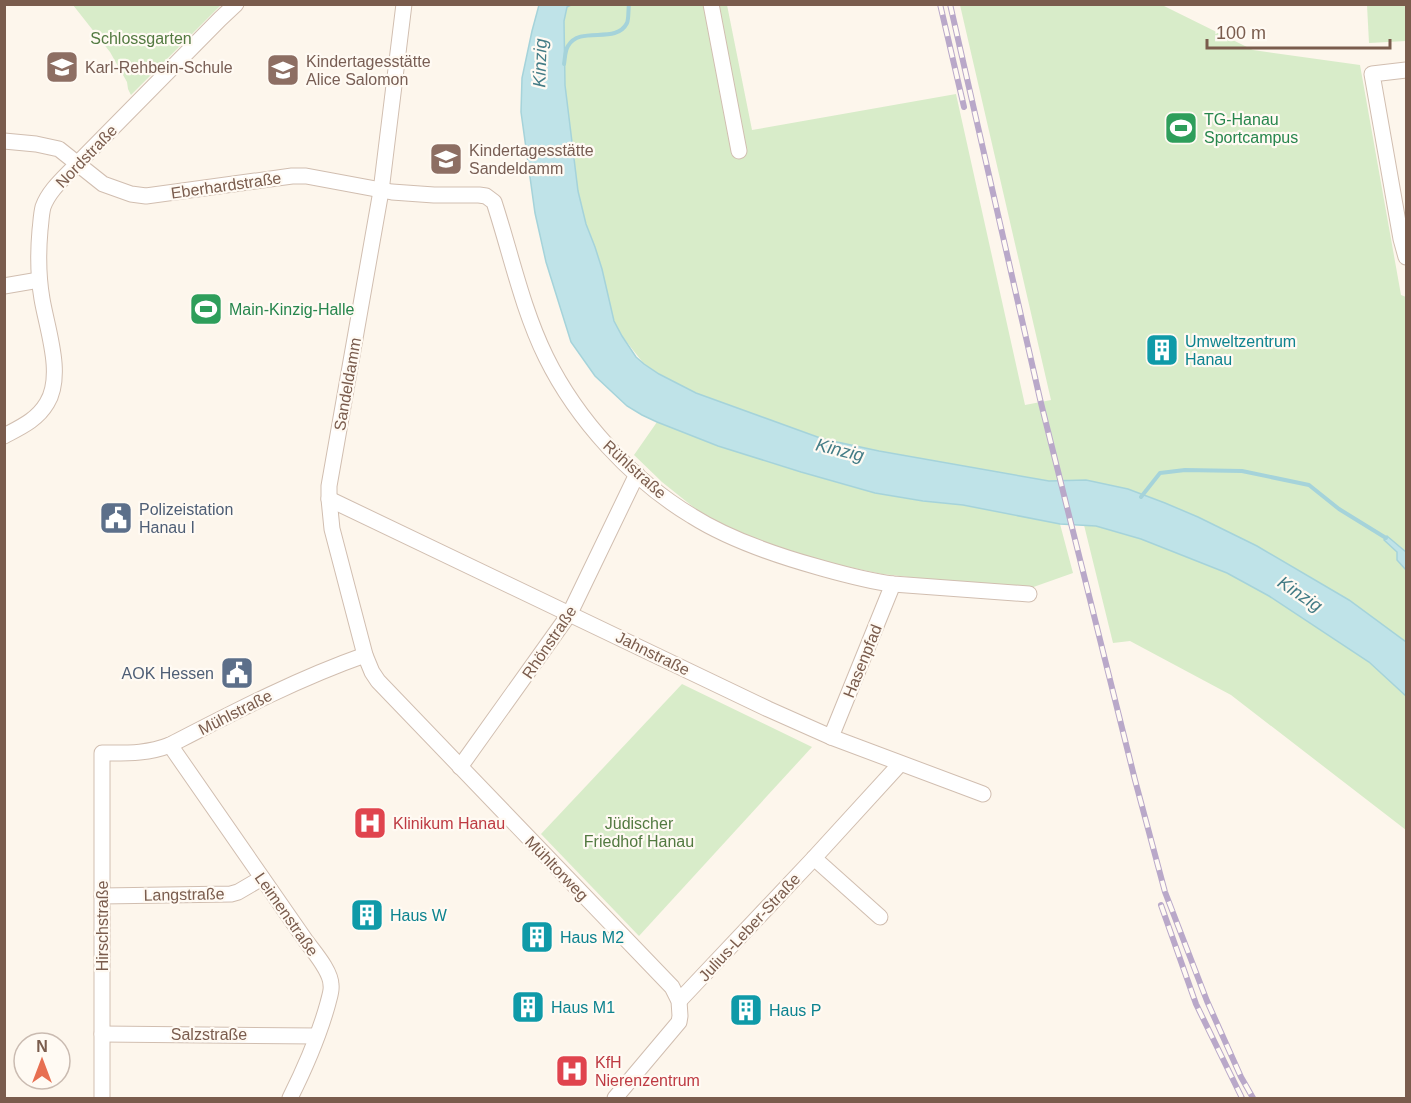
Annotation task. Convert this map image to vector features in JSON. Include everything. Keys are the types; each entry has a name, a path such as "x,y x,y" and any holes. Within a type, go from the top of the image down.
{"street":[{"name":"Nordstraße","path":"4,436 35,418 48,402 54,384 53,360 39,280 43,208 53,190 77,164 236,4"},
{"name":"Sandeldamm","path":"364,655 335,544 329,499 331,472 381,191 404,4"},
{"path":"711,4 739,151"},
{"path":"1407,70 1372,74 1401,238 1407,257"},
{"name":"Eberhardstraße","path":"4,141 47,145 66,153 103,184 131,194 146,196 292,176 306,176 381,191"},
{"name":"Rühlstraße","path":"381,191 434,195 479,195 494,202 529,320 559,382 590,427 636,474 691,516 729,536 761,549 854,577 893,584 1029,594"},
{"path":"4,286 39,280"},
{"name":"Rhönstraße","path":"460,767 570,614 636,474"},
{"name":"Jahnstraße","path":"329,499 768,709 831,737 983,794"},
{"name":"Hasenpfad","path":"831,737 893,584"},
{"name":"Mühlstraße","path":"102,753 146,752 170,745 266,696 321,671 364,655"},
{"name":"Mühltorweg","path":"364,655 380,685 672,987 679,1001"},
{"name":"Leimenstraße","path":"170,745 330,978 330,994 317,1036 290,1098"},
{"name":"Hirschstraße","path":"102,753 102,1098"},
{"name":"Julius-Leber-Straße","path":"679,1001 900,764"},
{"path":"814,858 880,917"},
{"name":"Langstraße","path":"102,896 231,894 262,878"},
{"path":"615,1098 676,1026 680,1016 679,1001"},
{"name":"Salzstraße","path":"102,1034 317,1036"}],"green space":[{"path":"571,4 727,5 752,130 956,94 1025,405 1051,400 960,5 1162,5 1253,50 1360,65 1401,295 1406,297 1406,642 1349,600 1257,546 1198,517 1128,489 1086,480 1049,481 823,439 696,393 644,364 622,336 614,321 602,269 586,224 578,191 565,85 564,21 567,7"},
{"name":"Schlossgarten","path":"73,5 221,5 131,95 127,82 110,52"},
{"path":"1367,5 1406,5 1406,41 1369,43"},
{"path":"657,422 718,446 875,493 963,505 1060,524 1073,573 1025,590 882,574 811,559 744,536 702,514 662,482 634,455"},
{"path":"1084,525 1096,526 1141,539 1227,573 1269,596 1369,662 1406,695 1406,830 1231,695 1130,641 1113,643"},
{"name":"Jüdischer Friedhof Hanau","path":"682,684 812,747 639,936 541,834"}],"water":[{"name":"Kinzig","path":"539,5 571,5 567,7 564,21 565,85 578,191 586,224 602,269 614,321 636,357 644,364 696,393 823,439 1049,481 1086,480 1128,489 1198,517 1257,546 1349,600 1406,642 1406,696 1369,662 1269,596 1227,573 1141,539 1096,526 1060,524 963,505 875,493 718,446 657,422 627,406 595,376 571,342 546,262 535,213 521,112 522,78"},
{"path":"1387,536 1406,552 1406,570 1397,560 1397,552 1384,540"}],"waterway":[{"path":"564,64 567,48 574,40 589,35 615,33 622,29 628,21 629,4"},
{"path":"1141,497 1160,473 1185,470 1242,471 1309,485 1339,509 1386,538"}],"railway":[{"path":"940,4 964,107"},
{"path":"950,4 1040,399 1165,892 1207,1001 1241,1077 1253,1098"},
{"path":"1161,905 1196,1004 1242,1098"}],"place":[{"name":"Karl-Rehbein-Schule","path":"62,67"},
{"name":"Kindertagesstätte Alice Salomon","path":"283,70"},
{"name":"TG-Hanau Sportcampus","path":"1181,128"},
{"name":"Kindertagesstätte Sandeldamm","path":"446,159"},
{"name":"Main-Kinzig-Halle","path":"206,309"},
{"name":"Umweltzentrum Hanau","path":"1162,350"},
{"name":"Polizeistation Hanau I","path":"116,518"},
{"name":"AOK Hessen","path":"237,673"},
{"name":"Klinikum Hanau","path":"370,823"},
{"name":"Haus W","path":"367,915"},
{"name":"Haus M2","path":"537,937"},
{"name":"Haus M1","path":"528,1007"},
{"name":"Haus P","path":"746,1010"},
{"name":"KfH Nierenzentrum","path":"572,1071"}]}
